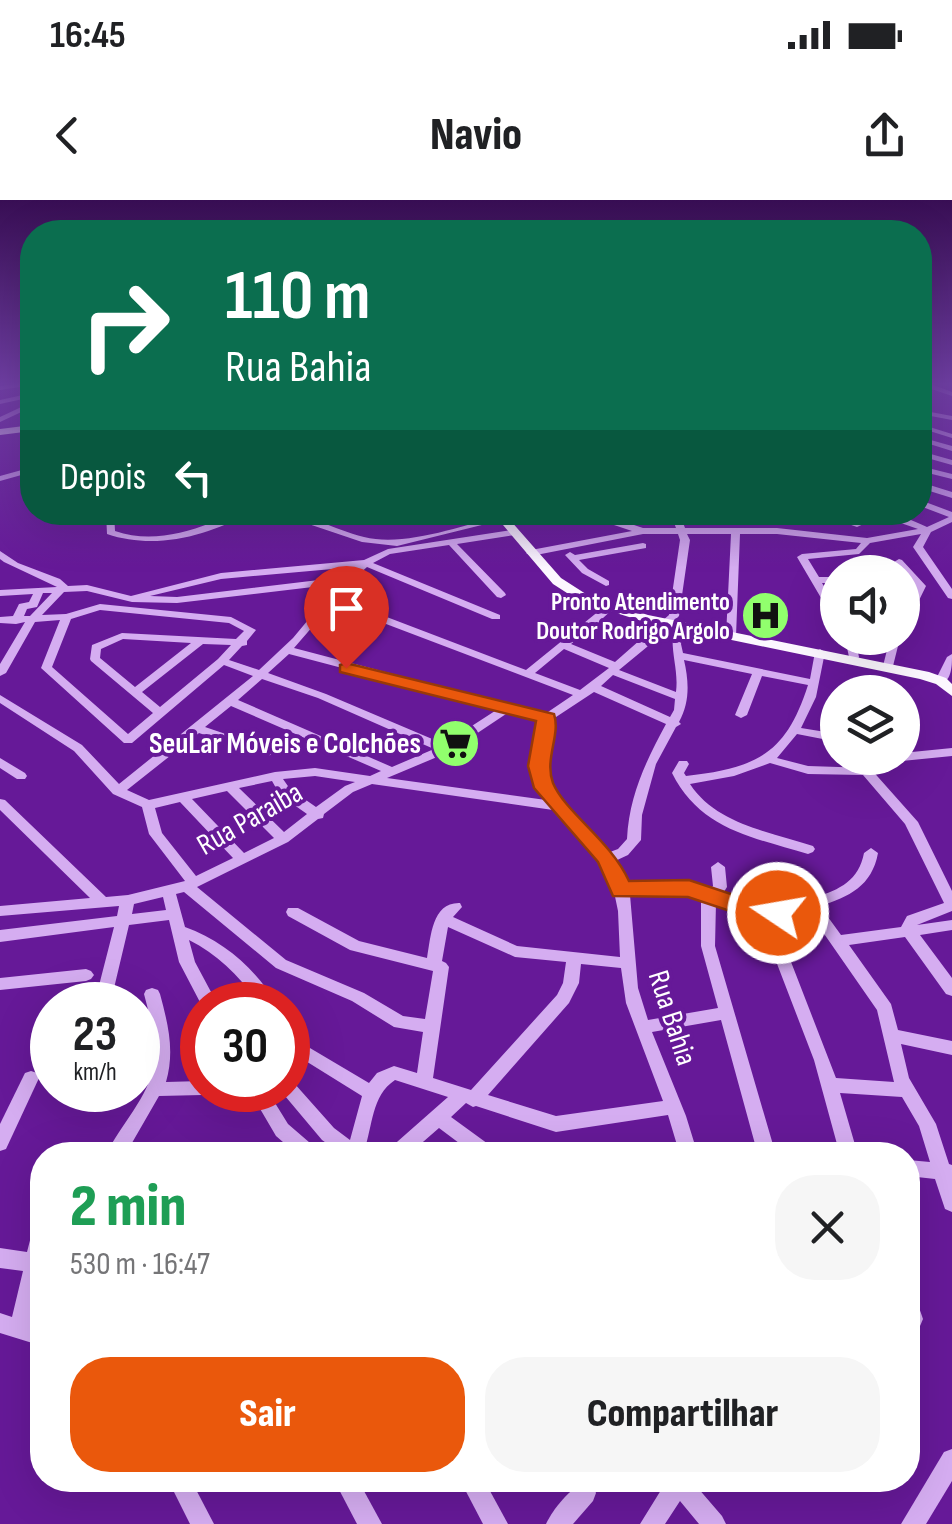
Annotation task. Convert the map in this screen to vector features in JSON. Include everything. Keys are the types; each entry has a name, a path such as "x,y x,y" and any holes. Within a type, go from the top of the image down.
{"main road":[{"path":"505,525 568,590 610,608 820,652"},
{"path":"840,655 947,686"}],"street":[{"path":"531,553 643,531 736,530 867,541 926,530 952,517"},
{"path":"110,525 110,532 135,538 195,534 216,525"},
{"path":"316,525 356,538 397,544 467,525"},
{"path":"628,525 643,531"},
{"path":"608,858 623,852 634,840 635,815 650,764 674,724 682,698 681,656 674,624 684,532 680,525"},
{"path":"912,525 926,530"},
{"path":"731,636 736,530"},
{"path":"926,530 919,551 944,580 952,596"},
{"path":"118,791 288,650 328,608 346,580 366,563 388,552 512,533"},
{"path":"820,590 802,558 858,551 867,541"},
{"path":"453,545 501,595"},
{"path":"572,558 643,546"},
{"path":"563,547 606,582"},
{"path":"0,554 18,568 49,576 61,594"},
{"path":"132,599 170,586 221,576 366,563 496,617"},
{"path":"920,578 944,580"},
{"path":"0,593 61,594 94,589 132,599 200,598 346,580"},
{"path":"814,580 820,580"},
{"path":"16,621 23,606 33,605 39,591"},
{"path":"0,673 31,620 61,594"},
{"path":"0,620 67,616 100,607 231,620 251,628 244,642 134,738 122,737 47,672 67,616"},
{"path":"328,608 367,613 674,724"},
{"path":"528,674 610,608"},
{"path":"596,619 649,640"},
{"path":"288,650 547,718 674,624"},
{"path":"160,713 95,660 93,653 102,642 122,636 244,642"},
{"path":"135,692 203,639"},
{"path":"563,645 682,698"},
{"path":"768,760 792,730 814,683 820,652"},
{"path":"888,666 890,655"},
{"path":"681,656 814,683"},
{"path":"947,686 952,657"},
{"path":"222,661 262,672 445,749"},
{"path":"741,714 758,672"},
{"path":"0,698 70,743 118,791 148,805 275,776 315,772 376,778 514,803 558,806"},
{"path":"228,700 391,771"},
{"name":"Rua Paraiba","path":"0,911 170,893 283,839 349,789 445,749 505,710"},
{"name":"Rua Bahia","path":"547,718 538,766 544,788 608,858 622,890 626,964 643,1027 685,1142"},
{"path":"196,728 266,752 289,747"},
{"path":"792,730 820,735"},
{"path":"920,755 952,752"},
{"path":"681,781 716,777 768,760 808,770 866,771 910,822 952,905 912,920 907,929"},
{"path":"0,762 21,776"},
{"path":"683,764 678,773 681,781 700,806 727,824 770,833 808,848"},
{"path":"275,776 285,792 318,814"},
{"path":"230,787 283,839"},
{"path":"185,799 241,858"},
{"path":"0,803 102,901"},
{"path":"148,805 156,834 190,884 281,964 358,997 400,1022 434,1027"},
{"path":"622,890 678,887 765,913 813,906 857,884 870,853"},
{"path":"718,867 721,880 708,903 708,946 763,1142"},
{"path":"796,875 813,906 880,998 894,1036 905,1090 927,1124 946,1171 952,1203"},
{"path":"170,893 187,962 198,982"},
{"path":"108,982 128,900"},
{"path":"293,912 355,946 436,963 443,972 424,1081"},
{"path":"436,963 449,913 516,951 626,964"},
{"path":"765,913 831,1085 846,1142"},
{"path":"0,936 173,914"},
{"path":"840,941 952,925"},
{"path":"907,929 952,990"},
{"path":"181,931 205,941 233,962 250,982"},
{"path":"410,1142 467,1098 563,999 571,984 574,960"},
{"path":"0,984 86,975"},
{"path":"643,1027 727,1013"},
{"path":"160,1026 165,1046 160,1077"},
{"path":"894,1036 952,1048"},
{"path":"310,1056 370,1093"},
{"path":"358,1142 370,1093 378,1081 394,1073 556,1124 673,1107"},
{"path":"0,1143 30,1078"},
{"path":"831,1085 905,1090"},
{"path":"123,1142 143,1112"},
{"path":"271,1112 282,1130 296,1142"},
{"path":"309,1112 339,1142"},
{"path":"439,1118 471,1142"},
{"path":"920,1169 946,1171"},
{"path":"0,1258 30,1261"},
{"path":"10,1326 30,1303"},
{"path":"914,1524 952,1460"},
{"path":"185,1492 202,1524"},
{"path":"352,1492 370,1524"},
{"path":"477,1492 496,1524"},
{"path":"652,1524 671,1492"},
{"path":"687,1492 714,1524"},
{"path":"558,1524 585,1493"}],"place":[{"name":"Pronto Atendimento Doutor Rodrigo Argolo","path":"765,616"},
{"name":"SeuLar Móveis e Colchões","path":"456,744"}],"route":[{"path":"346,668 547,718 538,766 544,788 608,858 622,890 689,888 754,910 778,913"}]}
